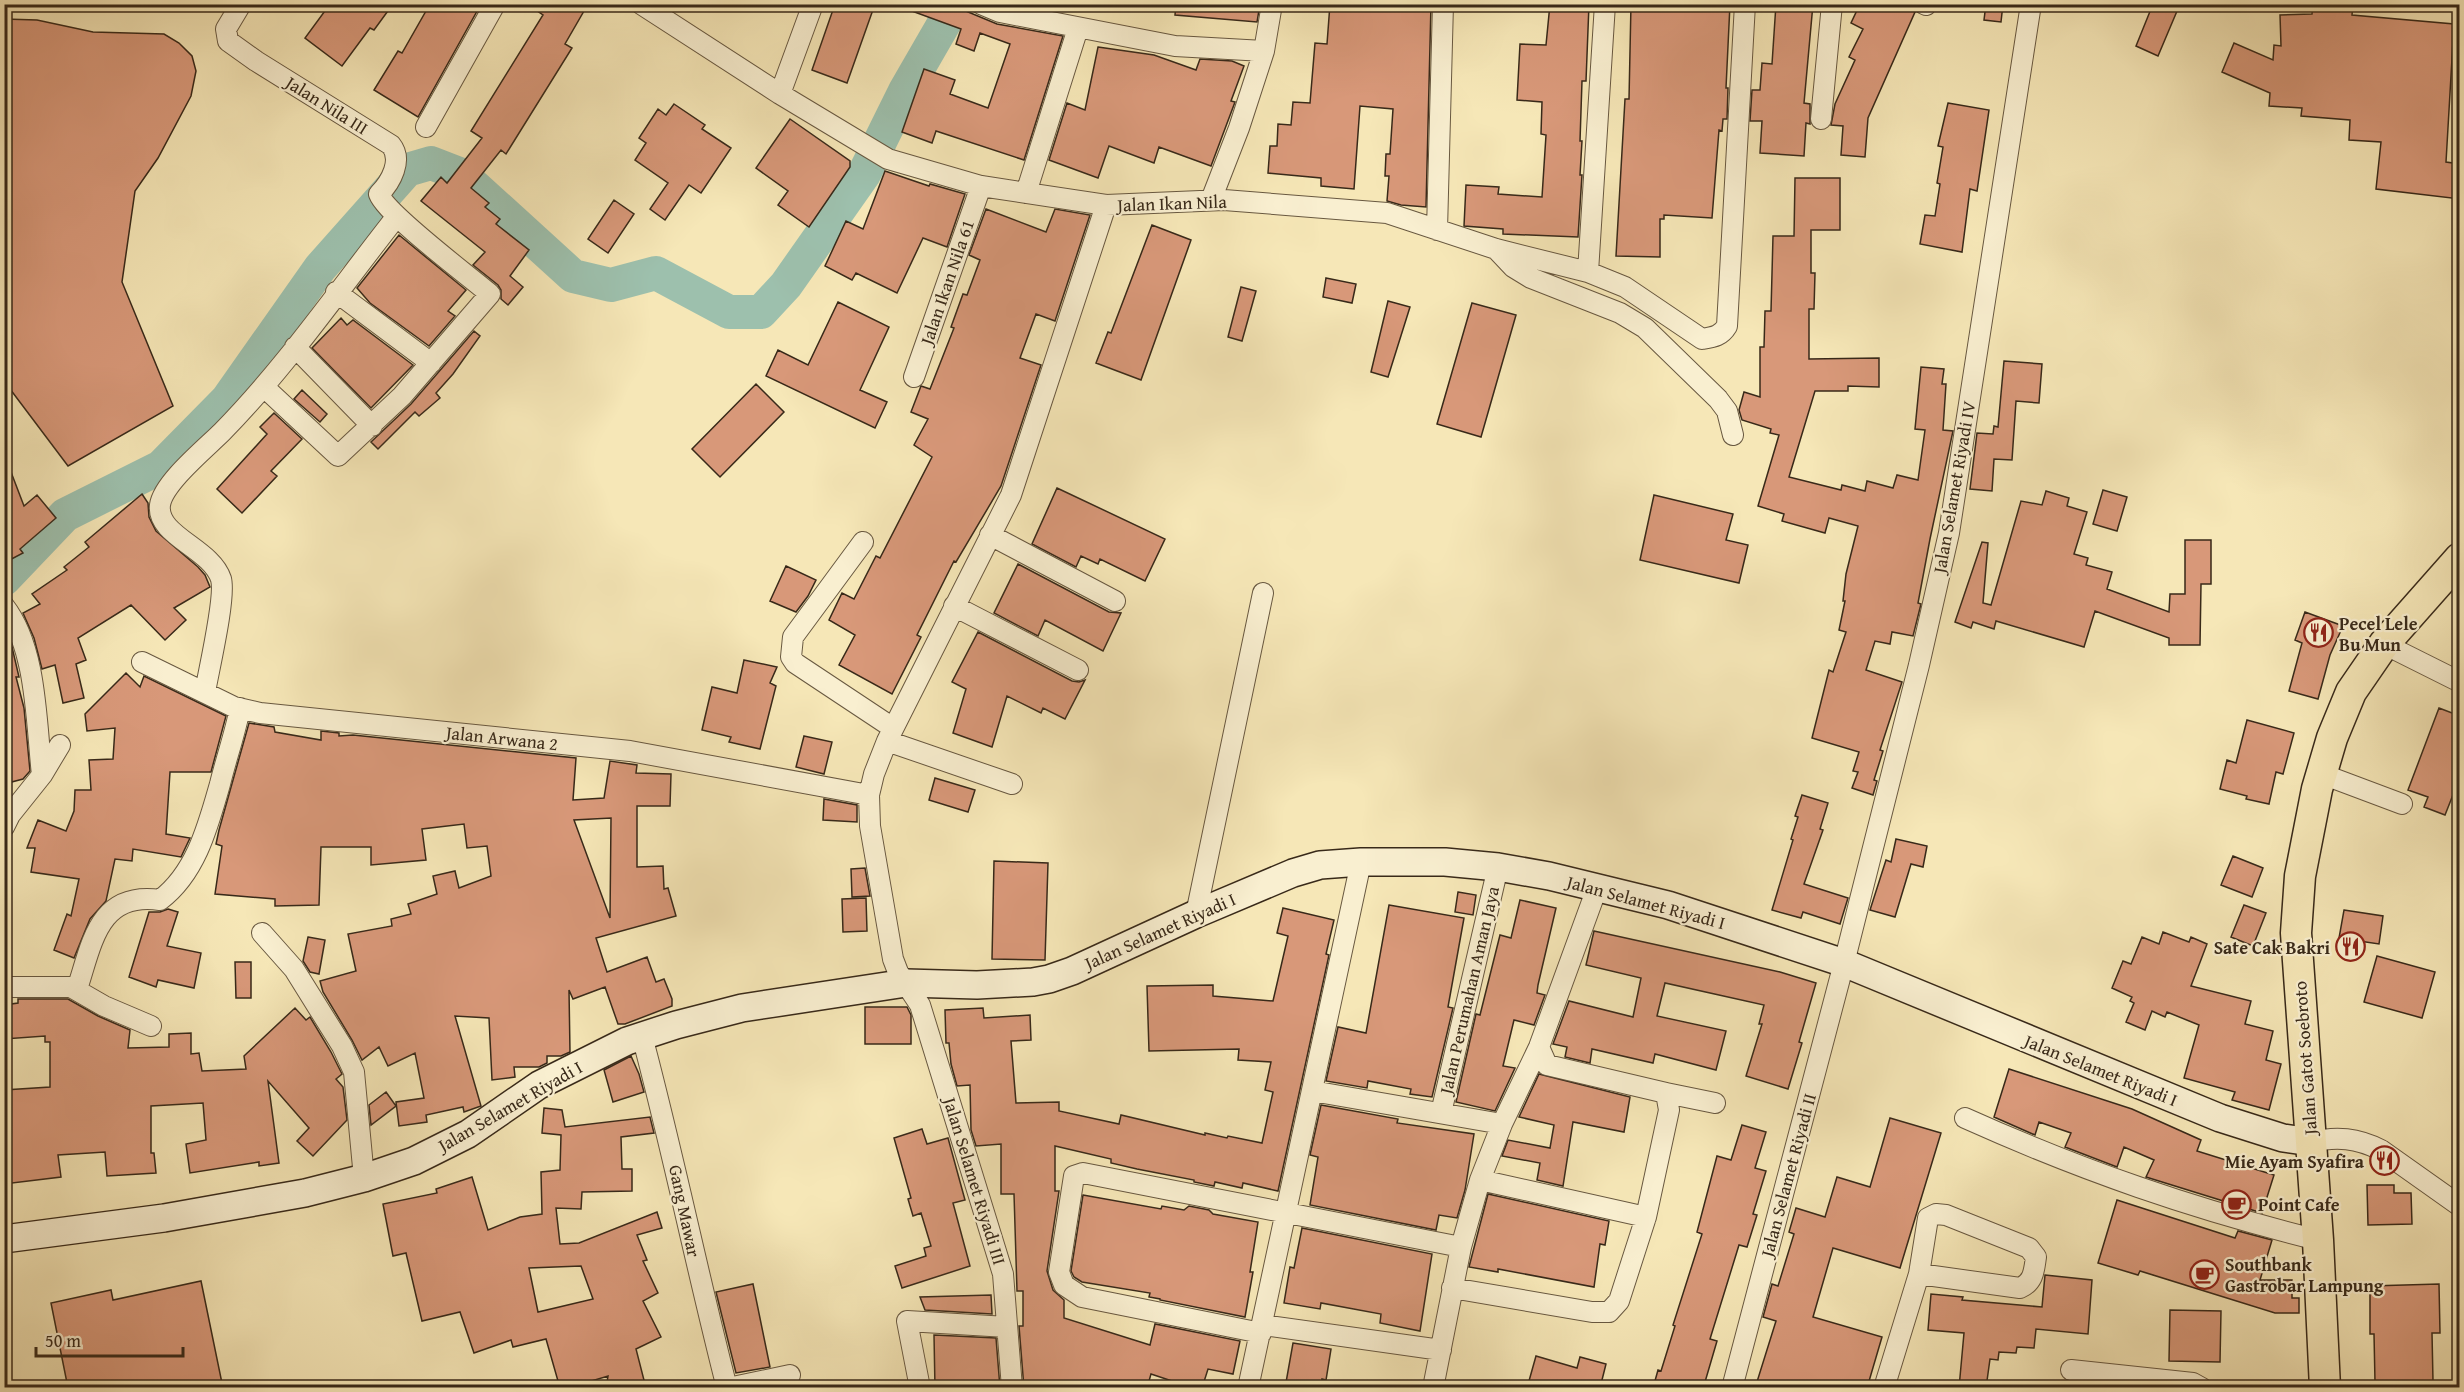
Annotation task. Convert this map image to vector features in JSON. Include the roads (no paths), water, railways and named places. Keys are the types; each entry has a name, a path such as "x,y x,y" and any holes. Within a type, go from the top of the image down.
{"main road":[{"name":"Jalan Gatot Soebroto","path":"2325,1388 2318,1240 2296,933 2300,876 2322,774 2332,738 2351,692 2384,644 2460,558"},
{"name":"Jalan Selamet Riyadi I","path":"4,1239 164,1218 305,1193 364,1178 414,1161 468,1134 539,1085 642,1036 742,1008 906,983 977,985 1049,979 1293,873 1320,865 1361,862 1445,862 1498,867 1668,905 1844,963 2220,1118 2283,1138 2311,1142"}],"street":[{"name":"Jalan Nila III","path":"241,4 226,29 228,40 256,61 391,145 395,150 394,168 387,184 379,194 393,212"},
{"path":"426,127 495,4"},
{"name":"Jalan Ikan Nila","path":"641,4 888,159 981,186 1106,205 1211,200 1387,213 1496,249 1588,272 1642,296 1699,338 1715,337 1723,333 1727,326 1745,4"},
{"path":"780,93 813,4"},
{"path":"981,4 1000,12 1175,46 1264,51"},
{"path":"1211,200 1239,128 1264,51 1272,4"},
{"path":"1437,230 1443,4"},
{"path":"1588,272 1605,4"},
{"path":"1821,118 1832,4"},
{"name":"Jalan Selamet Riyadi IV","path":"1844,963 1919,665 1949,533 2031,4"},
{"path":"1026,193 1078,28"},
{"name":"Jalan Ikan Nila 61","path":"914,377 981,186"},
{"name":"Jalan Selamet Riyadi III","path":"1012,1388 1003,1274 924,1015 898,972 893,959 870,826 869,795 874,774 890,734 1011,495 1106,205"},
{"path":"205,692 222,585 215,565 167,526 161,515 160,504 171,484 264,387 393,212 490,294 431,363 372,426 338,456 264,387"},
{"path":"1496,249 1513,267 1531,278 1620,313 1645,328 1718,399 1727,411 1733,435"},
{"path":"336,292 431,363"},
{"path":"295,346 372,426"},
{"path":"990,535 1115,601"},
{"path":"863,542 793,637 791,657 795,663 890,734 1012,784"},
{"path":"1196,914 1263,593"},
{"path":"4,606 14,618 27,649 42,775"},
{"path":"954,606 1078,670"},
{"path":"2384,644 2460,682"},
{"name":"Jalan Arwana 2","path":"142,662 240,708 294,718 630,751 869,795"},
{"path":"77,989 102,920 124,903 143,897 160,900 176,888 191,864 210,824 240,708"},
{"path":"4,827 10,815 42,775 60,746"},
{"path":"2322,774 2402,804"},
{"path":"1248,1388 1361,862"},
{"name":"Jalan Perumahan Aman Jaya","path":"1440,1113 1498,867"},
{"path":"1433,1388 1461,1247 1480,1180 1502,1124 1539,1047 1597,888"},
{"path":"262,933 294,969 337,1037 354,1072 364,1178"},
{"name":"Jalan Selamet Riyadi II","path":"1732,1388 1844,963"},
{"path":"4,987 65,986 77,989 104,1006 151,1026"},
{"name":"Gang Mawar","path":"642,1036 672,1152 706,1306 728,1388"},
{"path":"1539,1047 1547,1065 1715,1103"},
{"name":"Jalan Perumahan Aman Jaya","path":"1312,1091 1502,1124"},
{"path":"1452,1288 1592,1312 1609,1312 1619,1301 1646,1217 1669,1110 1666,1093"},
{"path":"1965,1118 2103,1177 2235,1219 2318,1240"},
{"path":"2311,1142 2338,1138 2355,1139 2370,1144 2460,1206"},
{"path":"1440,1350 1262,1329 1082,1297 1070,1290 1061,1280 1059,1272 1072,1181 1074,1176 1083,1173 1287,1211 1461,1247"},
{"path":"1480,1180 1646,1217"},
{"path":"1884,1388 1919,1274 1928,1218 1936,1214 1946,1215 2029,1248 2036,1257 2033,1278 2027,1285 2020,1288 1919,1274"},
{"path":"920,1388 907,1321 1007,1327"},
{"path":"2071,1370 2193,1383 2202,1388"},
{"path":"728,1388 790,1375"}],"waterway":[{"path":"4,579 65,515 161,467 227,400 320,268 407,170 431,163 462,175 573,276 611,285 656,273 729,312 761,312 786,285 864,174 905,91 950,13 952,4"}],"place":[{"name":"Pecel Lele Bu Mun","path":"2318,633"},
{"name":"Sate Cak Bakri","path":"2351,947"},
{"name":"Mie Ayam Syafira","path":"2385,1161"},
{"name":"Point Cafe","path":"2237,1204"},
{"name":"Southbank Gastrobar Lampung","path":"2204,1274"}]}
